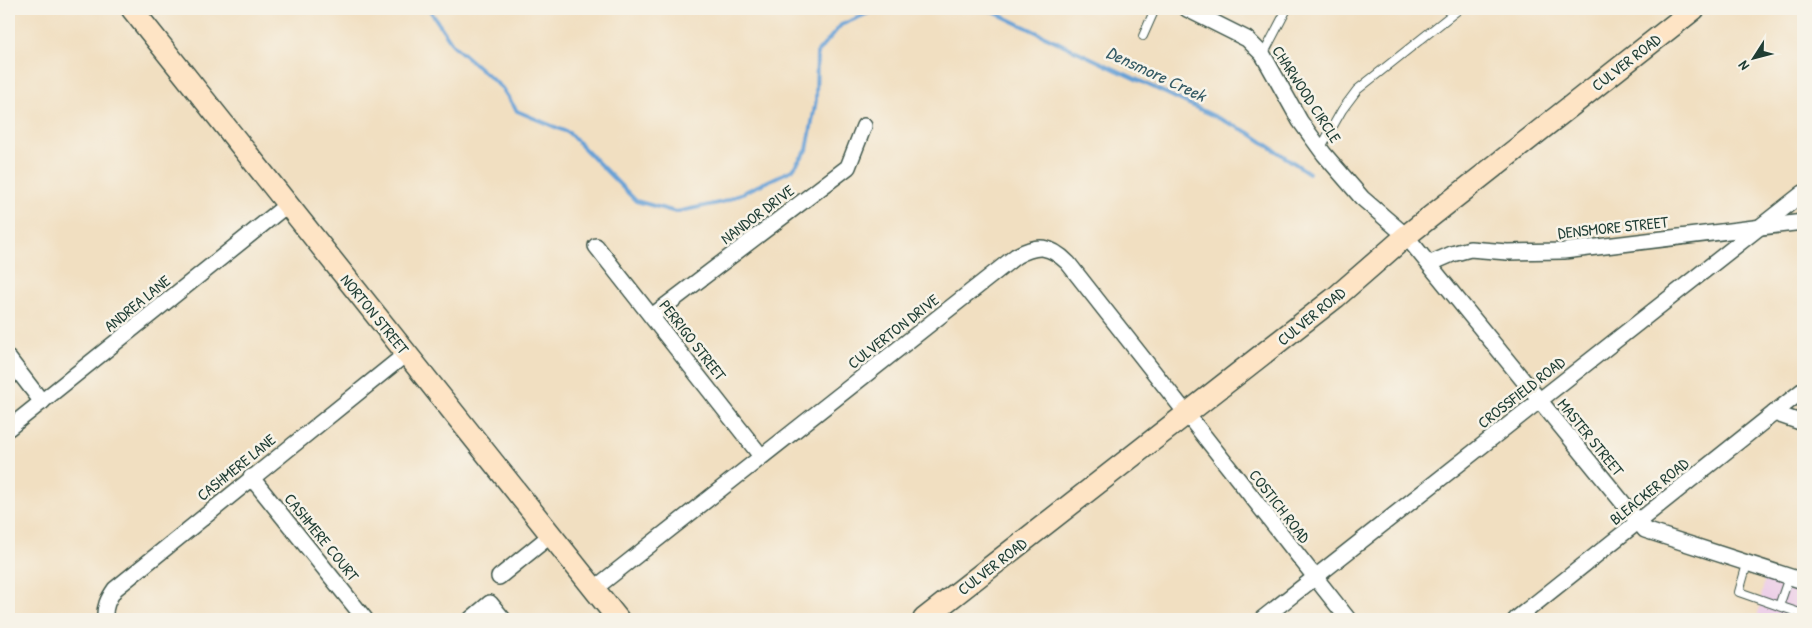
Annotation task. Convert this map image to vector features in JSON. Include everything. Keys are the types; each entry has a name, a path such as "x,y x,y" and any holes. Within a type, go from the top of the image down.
{"main road":[{"name":"NORTON STREET","path":"132,9 618,619"},
{"name":"CULVER ROAD","path":"924,619 1336,297 1406,236 1694,9"}],"street":[{"name":"CHARWOOD CIRCLE","path":"1187,9 1247,39 1263,55 1300,120 1320,149 1362,198 1406,236"},
{"name":"NANDOR DRIVE","path":"652,316 848,167 864,126"},
{"name":"CROSSFIELD ROAD","path":"1262,619 1803,192"},
{"name":"ANDREA LANE","path":"9,428 288,204"},
{"name":"DENSMORE STREET","path":"1429,264 1470,249 1507,252 1564,251 1803,222"},
{"name":"MASTER STREET","path":"1406,236 1645,530 1796,579"},
{"name":"PERRIGO STREET","path":"596,246 761,456"},
{"name":"CULVERTON DRIVE","path":"594,589 1016,256 1032,248 1054,251 1068,263 1186,414"},
{"name":"CASHMERE LANE","path":"105,619 104,610 108,599 115,589 407,354"},
{"path":"9,360 42,402"},
{"name":"BLEACKER ROAD","path":"1516,619 1803,390"},
{"path":"1774,413 1803,423"},
{"name":"COSTICH ROAD","path":"1186,414 1348,619"},
{"name":"CASHMERE COURT","path":"251,478 365,619"},
{"path":"499,577 551,535"},
{"path":"471,619 490,603 503,619"}],"lane":[{"path":"1143,36 1155,9"},
{"path":"1263,55 1287,9"},
{"path":"1320,149 1342,110 1357,90 1459,9"},
{"path":"1747,564 1739,592 1803,614"},
{"path":"1779,606 1796,579"}],"shaded area":[{"path":"1765,577 1803,589 1803,619 1757,619"}],"waterway":[{"name":"Densmore Creek","path":"429,9 453,45 502,88 517,111 569,133 636,201 676,212 723,202 792,170 807,150 816,100 817,53 841,25 878,9"},
{"name":"Densmore Creek","path":"987,9 1248,132 1309,173"}]}
